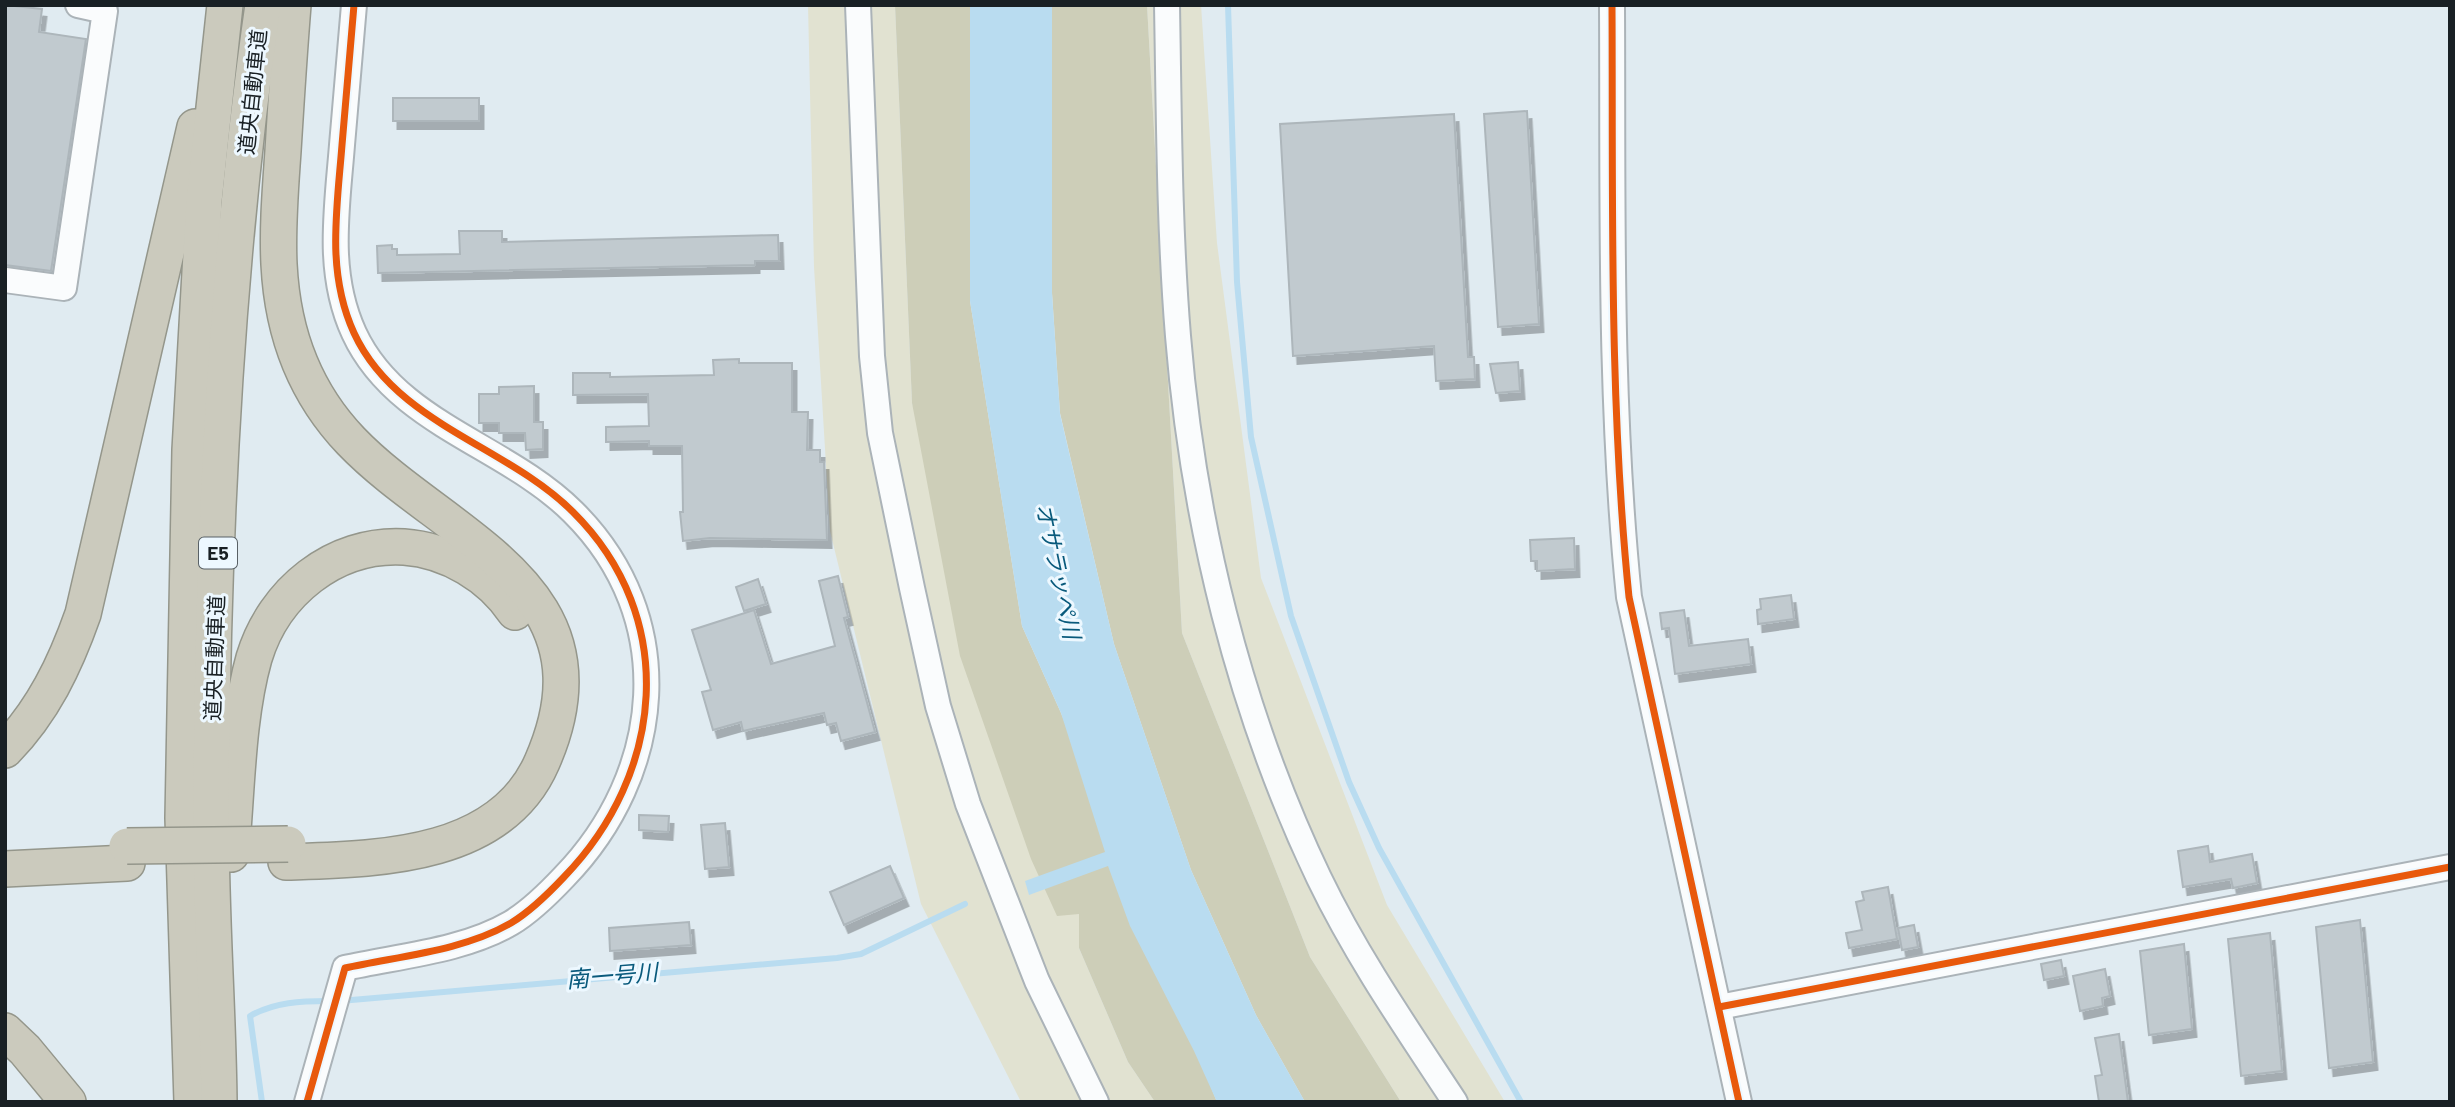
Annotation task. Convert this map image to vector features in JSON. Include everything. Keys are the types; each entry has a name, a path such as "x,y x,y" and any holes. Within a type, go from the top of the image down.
{"highway":[{"name":"道央自動車道","path":"219,1102 218,984 211,811 220,450 241,201 263,5"},
{"path":"5,850 127,855 287,853 369,860 430,849 478,829 501,814 524,793 540,767 555,729 560,683 556,647 550,630 523,584 488,550 352,442 331,418 300,363 281,300 277,240 293,5"},
{"name":"道央自動車道","path":"192,1102 183,818 190,450 204,201 223,19"},
{"path":"5,750 45,700 72,645 83,614 132,410 182,175 223,19"},
{"path":"218,984 247,695 254,659 276,612 312,574 328,563 357,551 376,547 412,548 446,557 474,572 510,605 528,636 534,656 535,710 522,754 485,798 451,821 407,835 287,853"},
{"path":"5,869 127,855"},
{"path":"5,1031 33,1059 68,1102"}],"street":[{"path":"5,280 64,288 106,11 78,5"},
{"path":"307,1102 345,968 489,934 513,921 554,888 594,844 619,804 639,752 646,701 643,652 631,601 610,559 593,535 575,514 545,487 407,400 376,368 354,335 340,295 334,243 354,5"},
{"path":"858,5 872,356 880,433 912,589 938,706 968,804 1037,981 1096,1102"},
{"path":"1167,5 1170,184 1178,338 1200,493 1223,604 1267,754 1320,879 1391,1006 1455,1102"},
{"path":"1612,5 1614,320 1622,526 1629,597 1739,1102"},
{"path":"1719,1007 2450,867"}],"green space":[{"path":"808,5 895,5 912,403 1079,914 1079,948 1128,1062 1155,1102 1021,1102 921,904 830,531 814,267"},
{"path":"895,5 970,5 970,301 1022,626 1061,713 1217,1102 1155,1102 1128,1062 1079,948 1079,914 1057,916 1031,859 960,656 912,403"},
{"path":"1052,5 1147,5 1182,633 1310,957 1401,1102 1305,1102 1256,1015 1191,870 1114,644 1060,413 1052,293"},
{"path":"1147,5 1201,5 1217,243 1261,578 1387,905 1505,1102 1401,1102 1310,957 1182,633"}],"water":[{"name":"オサラッペ川","path":"970,5 1052,5 1052,293 1060,414 1114,644 1191,870 1256,1015 1305,1102 1217,1102 1130,926 1108,866 1029,895 1025,881 1105,852 1061,713 1022,626 970,301"}],"building":[{"path":"5,5 42,9 39,32 86,39 51,271 5,265"},
{"path":"393,98 479,98 479,121 393,121"},
{"path":"1527,111 1539,324 1498,327 1484,114"},
{"path":"1454,114 1468,357 1474,357 1475,379 1436,381 1434,346 1293,356 1280,124"},
{"path":"459,231 502,231 502,242 778,235 779,261 755,261 755,265 378,273 377,246 392,245 392,249 397,249 397,255 460,254"},
{"path":"739,359 739,363 792,363 792,412 808,412 807,450 820,450 820,462 824,462 827,540 710,538 683,541 680,512 683,512 682,446 649,446 649,441 606,442 606,427 649,426 648,394 573,395 573,373 610,373 610,377 714,375 713,360"},
{"path":"1518,362 1520,391 1496,393 1490,364"},
{"path":"534,386 534,422 543,422 543,449 526,450 525,433 499,433 499,423 479,423 479,394 499,394 499,387"},
{"path":"1574,538 1575,569 1537,571 1537,561 1531,561 1530,540"},
{"path":"838,576 848,617 844,618 875,732 841,741 836,723 827,725 824,713 743,731 741,722 713,730 702,692 711,690 692,630 754,610 771,664 835,646 819,581"},
{"path":"758,579 766,604 744,611 736,587"},
{"path":"1791,595 1794,619 1758,624 1757,610 1761,609 1760,599"},
{"path":"1684,610 1689,646 1748,639 1751,664 1675,674 1669,628 1662,629 1660,613"},
{"path":"639,815 669,816 668,832 639,830"},
{"path":"725,823 729,867 705,869 701,825"},
{"path":"2208,846 2210,862 2252,854 2257,883 2233,888 2231,879 2183,887 2178,851"},
{"path":"890,866 904,898 844,925 830,892"},
{"path":"1888,887 1897,939 1849,948 1846,933 1862,930 1856,902 1864,900 1862,892"},
{"path":"2360,920 2373,1062 2329,1068 2316,927"},
{"path":"689,922 691,945 610,951 609,928"},
{"path":"1914,925 1918,947 1902,950 1898,928"},
{"path":"2270,933 2282,1071 2241,1076 2228,939"},
{"path":"2184,944 2192,1029 2149,1035 2140,951"},
{"path":"2061,960 2064,976 2044,980 2041,964"},
{"path":"2105,969 2110,996 2102,998 2103,1006 2080,1011 2073,976"},
{"path":"2119,1034 2128,1102 2099,1102 2095,1076 2102,1075 2095,1038"}],"waterway":[{"path":"1228,5 1237,282 1251,437 1291,616 1349,782 1379,848 1521,1102"},
{"name":"南一号川","path":"340,1001 837,958 861,954 965,904"},
{"name":"南一号川","path":"262,1102 250,1016 279,1005 329,1001"}],"cycle path":[{"path":"307,1102 345,968 472,940 511,923 539,902 564,877 597,836 623,791 639,744 646,696 644,647 631,599 607,554 573,512 546,489 454,432 397,390 373,364 354,333 340,287 336,240 354,5"},
{"path":"1612,5 1615,375 1629,597 1739,1102"},
{"path":"1719,1007 2450,867"}]}
